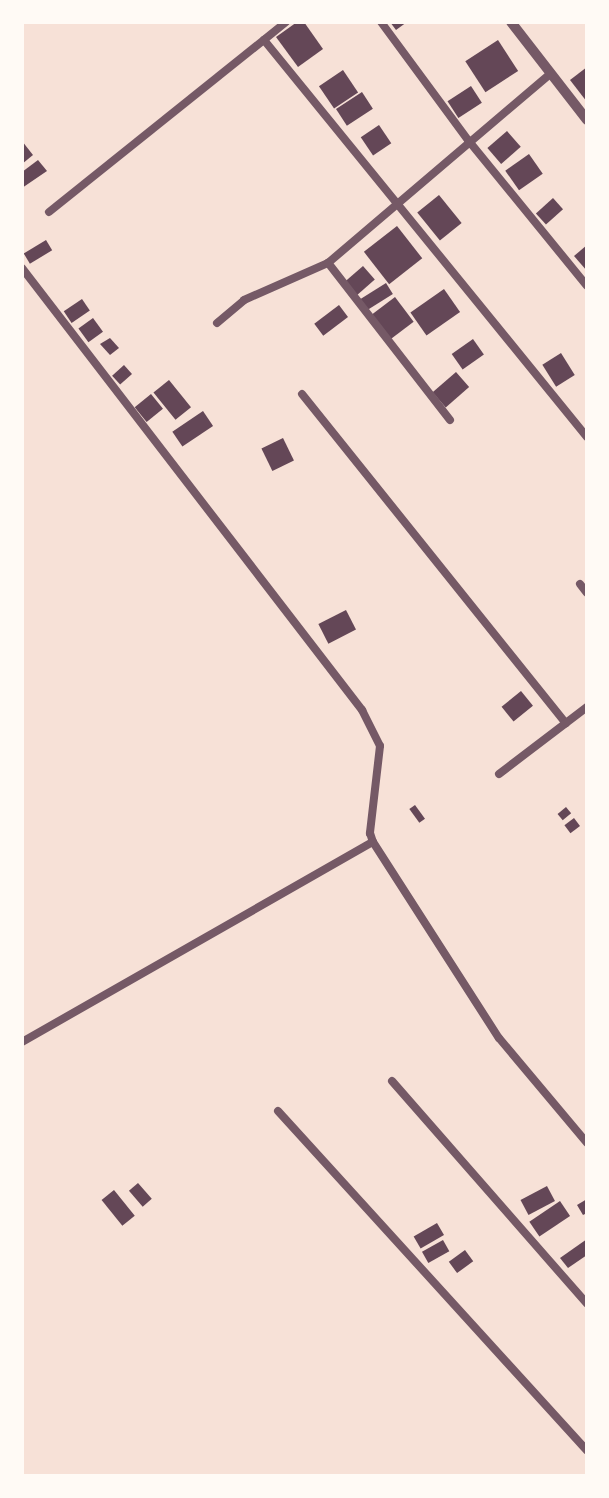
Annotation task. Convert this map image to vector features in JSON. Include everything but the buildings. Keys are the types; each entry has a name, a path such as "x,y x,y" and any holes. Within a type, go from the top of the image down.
{"street":[{"path":"49,212 286,22"},
{"path":"381,22 468,140 587,286"},
{"path":"511,22 587,120"},
{"path":"264,40 587,437"},
{"path":"217,323 244,300 328,263 468,140 551,73"},
{"path":"328,263 450,420"},
{"path":"22,268 362,710 380,746 373,842 499,1038 587,1143"},
{"path":"302,394 566,723"},
{"path":"580,584 587,593"},
{"path":"499,774 587,707"},
{"path":"22,1042 373,842"},
{"path":"392,1081 587,1304"},
{"path":"278,1111 587,1451"}]}
